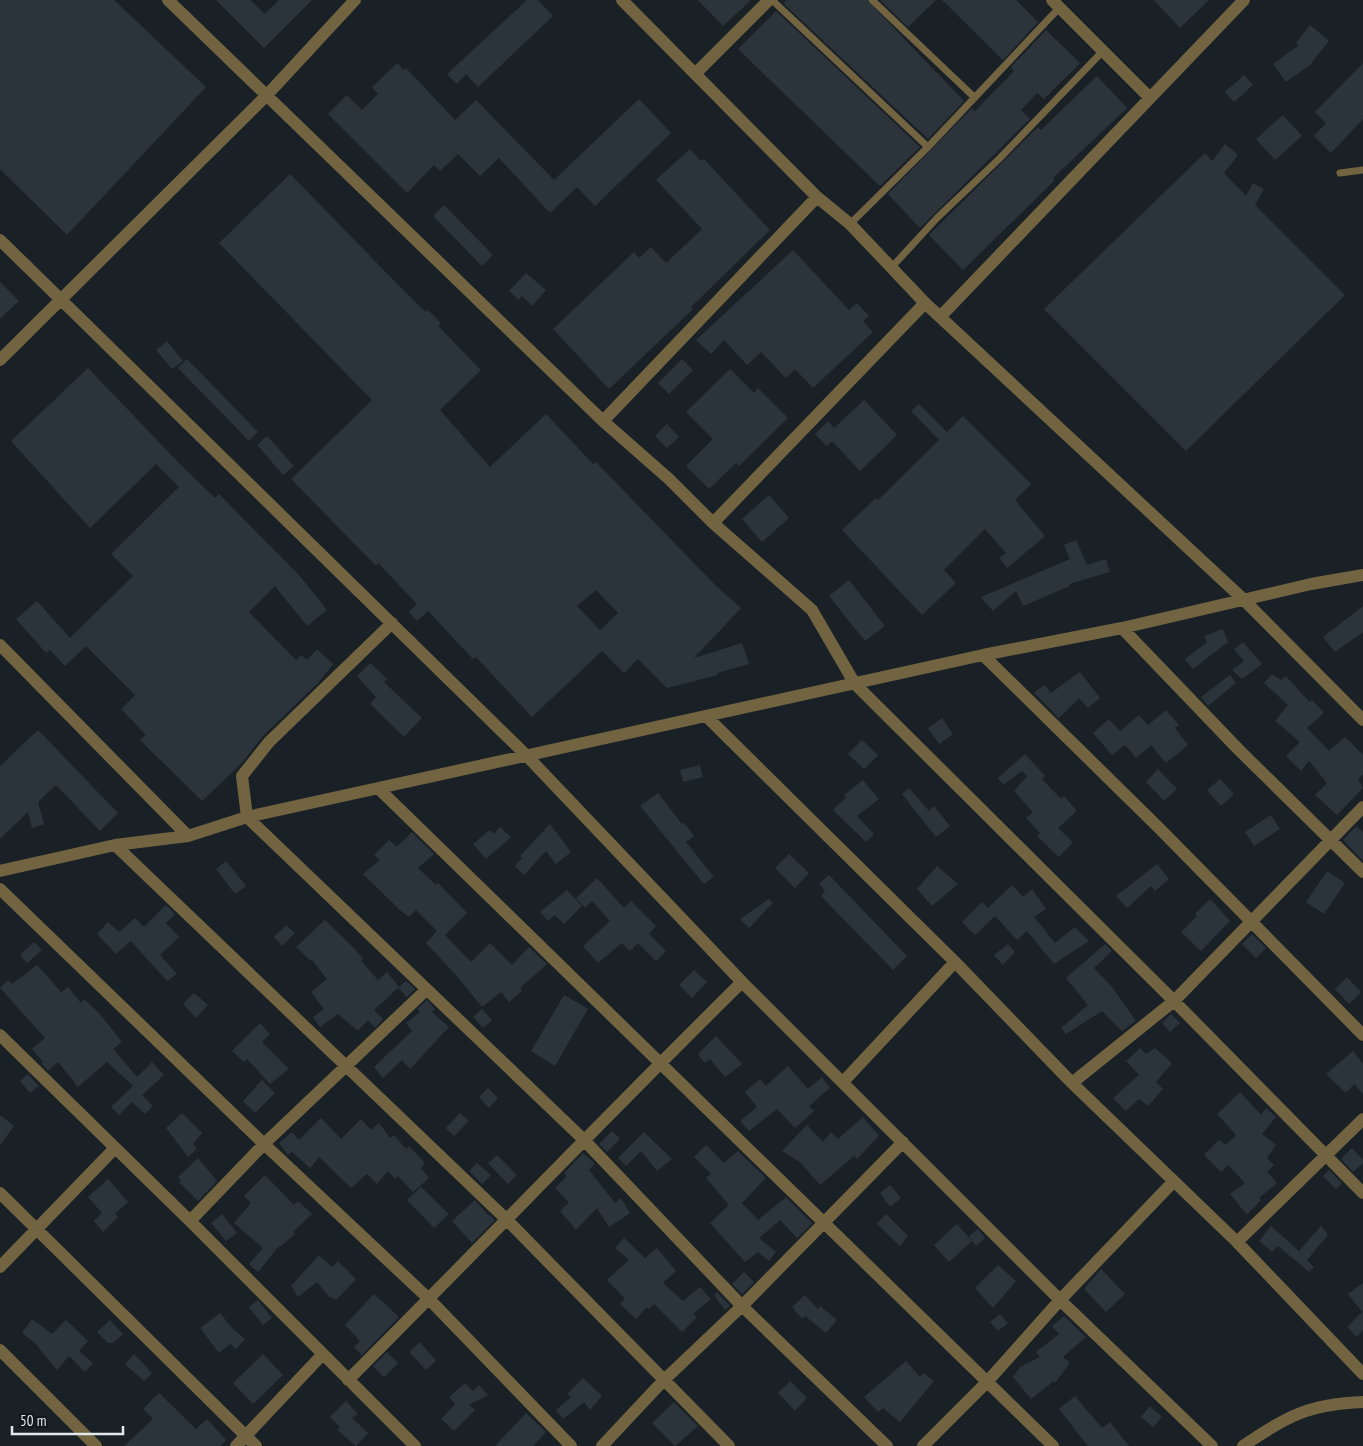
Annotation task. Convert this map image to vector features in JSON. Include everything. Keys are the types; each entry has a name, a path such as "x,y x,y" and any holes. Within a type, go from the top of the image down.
{"street":[{"path":"168,0 603,421 669,479 713,523 812,610 855,684 1174,1001 1363,1193"},
{"path":"0,360 267,95 355,0"},
{"path":"622,0 817,196 850,224 925,303 1243,599 1363,720"},
{"path":"696,73 771,0"},
{"path":"941,316 1244,0"},
{"path":"1056,4 1150,98"},
{"path":"603,421 817,196"},
{"path":"0,240 526,755 742,982 1060,1300 1212,1446"},
{"path":"713,523 925,303"},
{"path":"0,871 115,846 188,836 247,816 983,655 1122,628 1243,599 1363,575"},
{"path":"392,623 269,742 242,776 247,816 583,1139 742,1306 887,1446"},
{"path":"1122,628 1238,749 1363,872"},
{"path":"0,645 188,836"},
{"path":"983,655 1363,1034"},
{"path":"706,716 955,962 1072,1083 1237,1242 1363,1374"},
{"path":"378,788 1053,1446"},
{"path":"1072,1083 1174,1001 1363,807"},
{"path":"115,846 507,1220 663,1381 729,1446"},
{"path":"0,888 264,1144 429,1298 571,1446"},
{"path":"843,1082 955,962"},
{"path":"348,1380 507,1220 583,1139 742,982"},
{"path":"190,1221 264,1144 426,990"},
{"path":"0,1035 190,1221 415,1446"},
{"path":"1237,1242 1363,1119"},
{"path":"602,1446 663,1381 742,1306 902,1142"},
{"path":"0,1267 115,1148"},
{"path":"923,1446 987,1382 1060,1300 1174,1181"},
{"path":"0,1193 256,1446"},
{"path":"0,1350 96,1446"},
{"path":"236,1446 322,1355"},
{"path":"1244,1446 1295,1414 1329,1404 1363,1402"}],"lane":[{"path":"771,0 928,147"},
{"path":"872,0 973,96"},
{"path":"850,224 928,147 1056,4"},
{"path":"891,268 937,218 1000,158 1102,52"},
{"path":"1340,173 1363,170"}],"building":[{"path":"0,0 114,0 206,87 67,235 0,169"},
{"path":"216,0 250,0 265,14 279,0 312,0 264,48"},
{"path":"527,0 538,0 553,16 478,87 466,74 457,84 447,74"},
{"path":"698,0 751,0 723,26"},
{"path":"787,0 867,0 964,101 928,139 783,3"},
{"path":"880,0 936,0 908,27"},
{"path":"942,0 1016,0 1038,22 1003,60"},
{"path":"1154,0 1209,0 1180,28"},
{"path":"776,11 920,147 880,186 738,49"},
{"path":"1310,25 1329,41 1310,65 1286,82 1273,64 1299,45 1296,43"},
{"path":"1046,30 1080,63 1044,99 1037,93 1021,110 1030,119 919,227 888,194 972,108 975,111 1014,71 1011,67"},
{"path":"397,63 404,70 406,68 455,120 476,100 554,180 639,99 671,133 595,206 577,187 550,213 499,158 480,176 458,154 440,171 434,165 407,193 328,114 347,95 362,110 378,94 372,87"},
{"path":"1363,63 1363,119 1331,153 1314,136 1326,123 1315,112"},
{"path":"1244,75 1253,85 1234,102 1225,92"},
{"path":"1097,76 1127,108 1053,178 1055,180 963,270 929,235 1038,127 1041,130"},
{"path":"1283,115 1302,136 1275,160 1256,139"},
{"path":"1225,144 1238,155 1224,173 1246,196 1253,183 1264,189 1255,205 1345,295 1186,451 1044,309 1205,153 1212,161"},
{"path":"690,149 701,161 704,159 770,230 691,307 693,309 609,389 553,329 634,252 639,258 651,247 666,263 702,229 656,180"},
{"path":"290,174 413,300 426,312 428,310 441,323 438,326 481,370 440,410 490,467 546,414 593,464 596,462 715,585 741,608 694,658 742,643 749,664 717,673 718,675 667,688 638,659 624,673 602,651 532,717 476,657 473,659 428,611 417,621 409,612 417,604 378,563 376,566 291,479 372,400 219,243","holes":["596,590 618,613 600,630 577,606"]},
{"path":"444,205 493,255 482,266 433,216"},
{"path":"793,250 849,310 857,303 869,316 863,321 873,332 813,388 795,369 786,378 761,352 747,365 724,340 711,354 696,340"},
{"path":"526,273 546,290 532,306 522,296 519,300 509,291"},
{"path":"0,282 19,301 0,319"},
{"path":"167,341 183,361 172,369 156,350"},
{"path":"187,359 258,432 249,441 178,368"},
{"path":"682,359 693,370 669,394 658,383"},
{"path":"88,368 180,464 215,498 219,494 299,575 327,610 307,626 275,586 249,612 296,660 301,655 307,660 317,649 333,664 318,683 263,736 241,764 202,801 140,740 146,735 121,709 135,695 86,646 65,666 50,650 46,653 16,619 37,601 70,638 133,576 111,554 179,487 156,464 90,528 11,441"},
{"path":"730,369 754,393 758,388 788,418 739,466 736,463 709,489 686,466 713,439 686,412"},
{"path":"864,400 897,435 860,471 832,441 827,446 815,434 828,421 834,428"},
{"path":"919,404 947,432 963,416 1031,484 1015,500 1045,536 1007,568 999,558 1006,553 985,529 944,570 956,583 922,615 842,530 876,498 878,500 939,440 911,411"},
{"path":"667,424 679,437 667,448 655,436"},
{"path":"267,436 294,466 283,475 257,445"},
{"path":"769,495 789,518 762,542 742,519"},
{"path":"1076,540 1087,565 1106,559 1110,572 1069,584 1070,586 1023,606 1016,591 993,611 981,597 1070,559 1064,545"},
{"path":"849,580 885,626 865,641 829,596"},
{"path":"1363,606 1363,632 1335,652 1323,637"},
{"path":"1223,629 1228,642 1193,669 1185,659 1207,642 1204,636"},
{"path":"1243,642 1262,664 1242,679 1232,670 1244,661 1234,649"},
{"path":"370,663 387,679 384,682 422,718 404,737 370,704 376,697 357,676"},
{"path":"1080,672 1100,698 1088,708 1079,698 1059,718 1034,693 1044,685 1051,693"},
{"path":"1272,674 1281,680 1286,676 1310,702 1312,700 1324,713 1307,728 1329,751 1345,737 1363,755 1363,774 1358,779 1363,788 1337,815 1315,795 1327,783 1309,761 1301,771 1286,756 1300,742 1275,721 1288,705 1264,683"},
{"path":"1230,675 1236,683 1208,706 1201,697"},
{"path":"1166,710 1179,725 1175,728 1188,745 1166,763 1151,745 1136,758 1125,745 1112,755 1093,733 1109,719 1120,731 1139,715 1148,725"},
{"path":"942,718 953,734 939,744 928,728"},
{"path":"38,730 118,813 100,831 56,785 38,802 44,824 32,828 28,812 0,839 0,766"},
{"path":"862,740 878,755 864,769 848,754"},
{"path":"1025,754 1045,776 1042,779 1061,799 1064,796 1077,811 1058,828 1073,842 1059,857 1037,836 1040,833 1026,818 1033,812 1014,791 1027,776 1022,771 1003,785 998,778"},
{"path":"700,765 703,777 683,782 680,770"},
{"path":"1158,769 1177,789 1164,801 1146,782"},
{"path":"1220,779 1234,794 1221,806 1207,790"},
{"path":"863,780 879,799 857,816 874,834 866,842 833,810 846,797 844,795"},
{"path":"909,788 929,811 934,806 950,826 936,837 902,794"},
{"path":"658,793 694,836 686,842 714,877 704,884 640,806"},
{"path":"1271,815 1280,829 1254,846 1245,832"},
{"path":"550,824 571,852 556,864 546,851 524,875 515,866 522,858 520,856"},
{"path":"1356,826 1363,832 1363,861 1343,840"},
{"path":"500,827 511,837 486,859 473,844 490,830 494,834"},
{"path":"412,832 434,854 418,868 436,885 438,883 467,913 445,935 471,962 490,943 512,965 529,947 547,964 520,988 522,991 509,1002 501,992 482,1007 456,975 426,943 437,931 416,910 409,917 401,911 363,874 380,860 374,855 389,840 397,847"},
{"path":"789,854 809,873 795,888 775,868"},
{"path":"226,861 246,886 235,894 216,869"},
{"path":"1157,864 1169,879 1155,891 1151,886 1127,908 1116,896"},
{"path":"937,866 958,884 932,906 917,889"},
{"path":"1327,871 1345,883 1324,914 1306,902"},
{"path":"829,875 907,956 893,970 821,896 825,891 819,884"},
{"path":"597,878 624,908 631,901 656,926 649,934 666,951 656,961 638,943 630,951 622,943 598,963 583,946 610,921 592,901 585,908 576,898"},
{"path":"1012,885 1023,897 1032,889 1046,909 1034,917 1055,943 1075,927 1089,941 1054,964 1027,931 1017,940 995,916 975,935 962,922 982,902 988,908"},
{"path":"567,890 582,906 564,924 555,915 548,921 540,912"},
{"path":"769,899 773,903 749,928 740,919"},
{"path":"1210,899 1230,921 1201,951 1181,932"},
{"path":"166,905 175,914 166,923 179,937 160,955 177,974 167,981 131,941 116,954 97,934 108,922 119,932 135,918 144,927"},
{"path":"325,920 355,949 363,959 361,961 378,980 387,972 399,987 406,981 415,989 407,997 398,988 374,1010 383,1019 375,1028 368,1020 358,1031 338,1014 320,1027 313,1017 324,1009 311,992 327,979 312,960 296,947"},
{"path":"286,925 295,933 282,946 274,937"},
{"path":"1252,934 1266,948 1256,958 1242,944"},
{"path":"34,942 42,950 27,963 20,955"},
{"path":"1008,944 1015,952 1003,965 994,955"},
{"path":"1105,944 1112,951 1094,968 1112,987 1136,1021 1122,1031 1102,1011 1066,1034 1061,1028 1088,1005 1066,978"},
{"path":"37,965 61,992 68,987 81,1003 84,999 100,1014 122,1042 113,1049 137,1077 152,1062 164,1075 142,1095 153,1106 145,1114 132,1102 119,1115 111,1107 133,1086 107,1062 78,1087 58,1062 48,1071 41,1063 43,1062 32,1049 45,1038 0,988 8,980 12,984"},
{"path":"694,970 707,982 692,998 679,985"},
{"path":"1347,977 1361,992 1349,1004 1335,989"},
{"path":"194,993 208,1005 196,1018 183,1004"},
{"path":"564,995 588,1009 555,1066 531,1051"},
{"path":"427,1000 435,1009 432,1012 449,1027 410,1069 402,1060 383,1078 374,1067 412,1031 406,1023 420,1012 417,1009"},
{"path":"482,1009 492,1020 483,1028 473,1017"},
{"path":"1171,1014 1180,1023 1170,1032 1162,1023"},
{"path":"260,1023 270,1034 262,1042 289,1069 270,1084 247,1059 244,1062 232,1051"},
{"path":"716,1036 742,1064 725,1077 710,1059 705,1063 698,1054"},
{"path":"1140,1048 1146,1054 1155,1048 1172,1063 1156,1082 1163,1089 1148,1106 1139,1099 1126,1111 1113,1098 1139,1075 1126,1061"},
{"path":"1353,1051 1363,1064 1363,1094 1354,1084 1346,1093 1326,1074"},
{"path":"788,1066 808,1089 822,1077 830,1088 809,1106 814,1111 795,1128 777,1109 749,1131 740,1121 757,1107 745,1092 760,1079 766,1086"},
{"path":"28,1074 39,1086 30,1093 20,1081"},
{"path":"262,1080 275,1093 255,1113 243,1101"},
{"path":"488,1088 498,1098 489,1108 479,1097"},
{"path":"1240,1092 1261,1115 1266,1108 1276,1117 1262,1134 1276,1145 1267,1158 1274,1165 1267,1172 1277,1183 1259,1198 1261,1200 1247,1215 1230,1194 1245,1183 1228,1165 1221,1172 1204,1155 1219,1140 1226,1145 1236,1135 1217,1114"},
{"path":"182,1113 202,1133 193,1144 197,1149 188,1157 166,1128"},
{"path":"460,1113 469,1121 454,1136 446,1128"},
{"path":"0,1115 14,1126 0,1145"},
{"path":"863,1117 879,1136 857,1159 854,1156 820,1185 800,1162 782,1151 807,1125 823,1142 831,1132 838,1139"},
{"path":"321,1118 341,1139 361,1119 371,1130 379,1123 390,1138 394,1135 406,1149 409,1146 425,1163 421,1168 429,1178 413,1192 398,1176 395,1179 388,1171 377,1184 367,1174 351,1188 319,1157 310,1168 292,1152 288,1155 279,1143 292,1132 299,1140"},
{"path":"612,1131 620,1139 607,1152 599,1144"},
{"path":"644,1132 672,1159 657,1171 641,1151 626,1166 618,1158"},
{"path":"706,1145 724,1163 738,1151 766,1178 742,1203 758,1220 786,1197 812,1223 797,1238 780,1220 759,1238 776,1252 769,1261 758,1252 745,1262 710,1223 729,1205 706,1178 711,1174 694,1157"},
{"path":"1352,1148 1363,1160 1363,1163 1353,1172 1341,1159"},
{"path":"583,1153 595,1164 589,1170 615,1203 621,1198 630,1213 609,1227 597,1208 576,1230 560,1211 569,1202 555,1188 567,1176 564,1173"},
{"path":"497,1155 517,1175 508,1184 488,1163"},
{"path":"198,1158 217,1181 198,1201 179,1182 181,1180 178,1177"},
{"path":"477,1163 491,1175 482,1184 469,1171"},
{"path":"1329,1170 1342,1183 1336,1189 1323,1176"},
{"path":"265,1175 294,1205 298,1201 312,1214 293,1232 295,1234 279,1246 258,1272 249,1264 263,1248 234,1223 251,1203 244,1196"},
{"path":"108,1179 128,1202 115,1214 118,1217 103,1232 94,1221 102,1213 88,1197"},
{"path":"890,1185 901,1198 890,1207 880,1193"},
{"path":"421,1187 449,1214 434,1228 407,1200"},
{"path":"475,1200 495,1220 472,1243 452,1221"},
{"path":"222,1214 237,1233 226,1241 211,1223"},
{"path":"886,1214 908,1236 900,1246 877,1224"},
{"path":"957,1224 972,1241 949,1262 934,1245"},
{"path":"1271,1226 1299,1251 1321,1226 1328,1235 1307,1260 1314,1267 1309,1272 1278,1246 1272,1252 1259,1241"},
{"path":"978,1229 985,1238 976,1246 969,1236"},
{"path":"624,1238 645,1258 657,1248 676,1271 663,1283 683,1301 700,1287 711,1299 693,1314 697,1317 682,1332 654,1304 649,1309 647,1307 636,1319 620,1304 625,1299 607,1280 629,1260 615,1248"},
{"path":"319,1255 332,1267 338,1261 356,1279 336,1300 332,1297 330,1298 317,1282 298,1297 291,1286"},
{"path":"998,1265 1016,1281 993,1308 975,1288"},
{"path":"1101,1269 1125,1294 1106,1312 1084,1289"},
{"path":"744,1272 754,1282 742,1294 732,1284"},
{"path":"1363,1283 1363,1330 1357,1337 1347,1327 1362,1312 1348,1294"},
{"path":"717,1292 730,1306 725,1310 714,1295"},
{"path":"374,1294 399,1317 362,1355 354,1347 360,1341 345,1325"},
{"path":"805,1295 818,1309 820,1306 837,1320 826,1333 805,1316 802,1319 792,1307"},
{"path":"258,1300 272,1318 263,1325 249,1307"},
{"path":"220,1313 232,1328 245,1339 236,1349 230,1344 219,1353 200,1328"},
{"path":"1000,1314 1008,1323 998,1331 990,1322"},
{"path":"1064,1316 1086,1337 1063,1357 1070,1363 1055,1383 1054,1381 1031,1399 1013,1377 1020,1367 1040,1357 1036,1352 1059,1334 1052,1326"},
{"path":"32,1319 52,1334 66,1320 88,1341 79,1351 93,1363 85,1372 69,1356 57,1370 34,1342 22,1333"},
{"path":"110,1320 123,1334 113,1343 108,1343 97,1332"},
{"path":"420,1342 436,1361 426,1370 409,1352"},
{"path":"387,1352 398,1363 384,1377 373,1366"},
{"path":"134,1354 152,1373 144,1381 125,1364"},
{"path":"263,1354 283,1375 253,1404 233,1383"},
{"path":"906,1361 920,1377 923,1373 934,1381 900,1422 883,1408 878,1412 864,1397"},
{"path":"583,1378 602,1396 590,1410 584,1402 563,1419 556,1410 571,1397 567,1394"},
{"path":"790,1381 807,1398 795,1411 778,1393"},
{"path":"465,1383 473,1391 479,1385 488,1395 469,1405 475,1410 454,1431 441,1419 455,1404 449,1397"},
{"path":"159,1393 196,1429 207,1419 226,1440 220,1446 124,1446 153,1419 143,1409"},
{"path":"1075,1396 1102,1428 1110,1422 1129,1446 1088,1446 1059,1409"},
{"path":"346,1401 358,1414 352,1418 368,1433 356,1446 337,1430 340,1427 330,1417"},
{"path":"674,1402 698,1426 675,1446 652,1423"},
{"path":"1150,1406 1162,1417 1153,1427 1141,1417"},
{"path":"526,1413 546,1432 533,1446 495,1446"}]}
